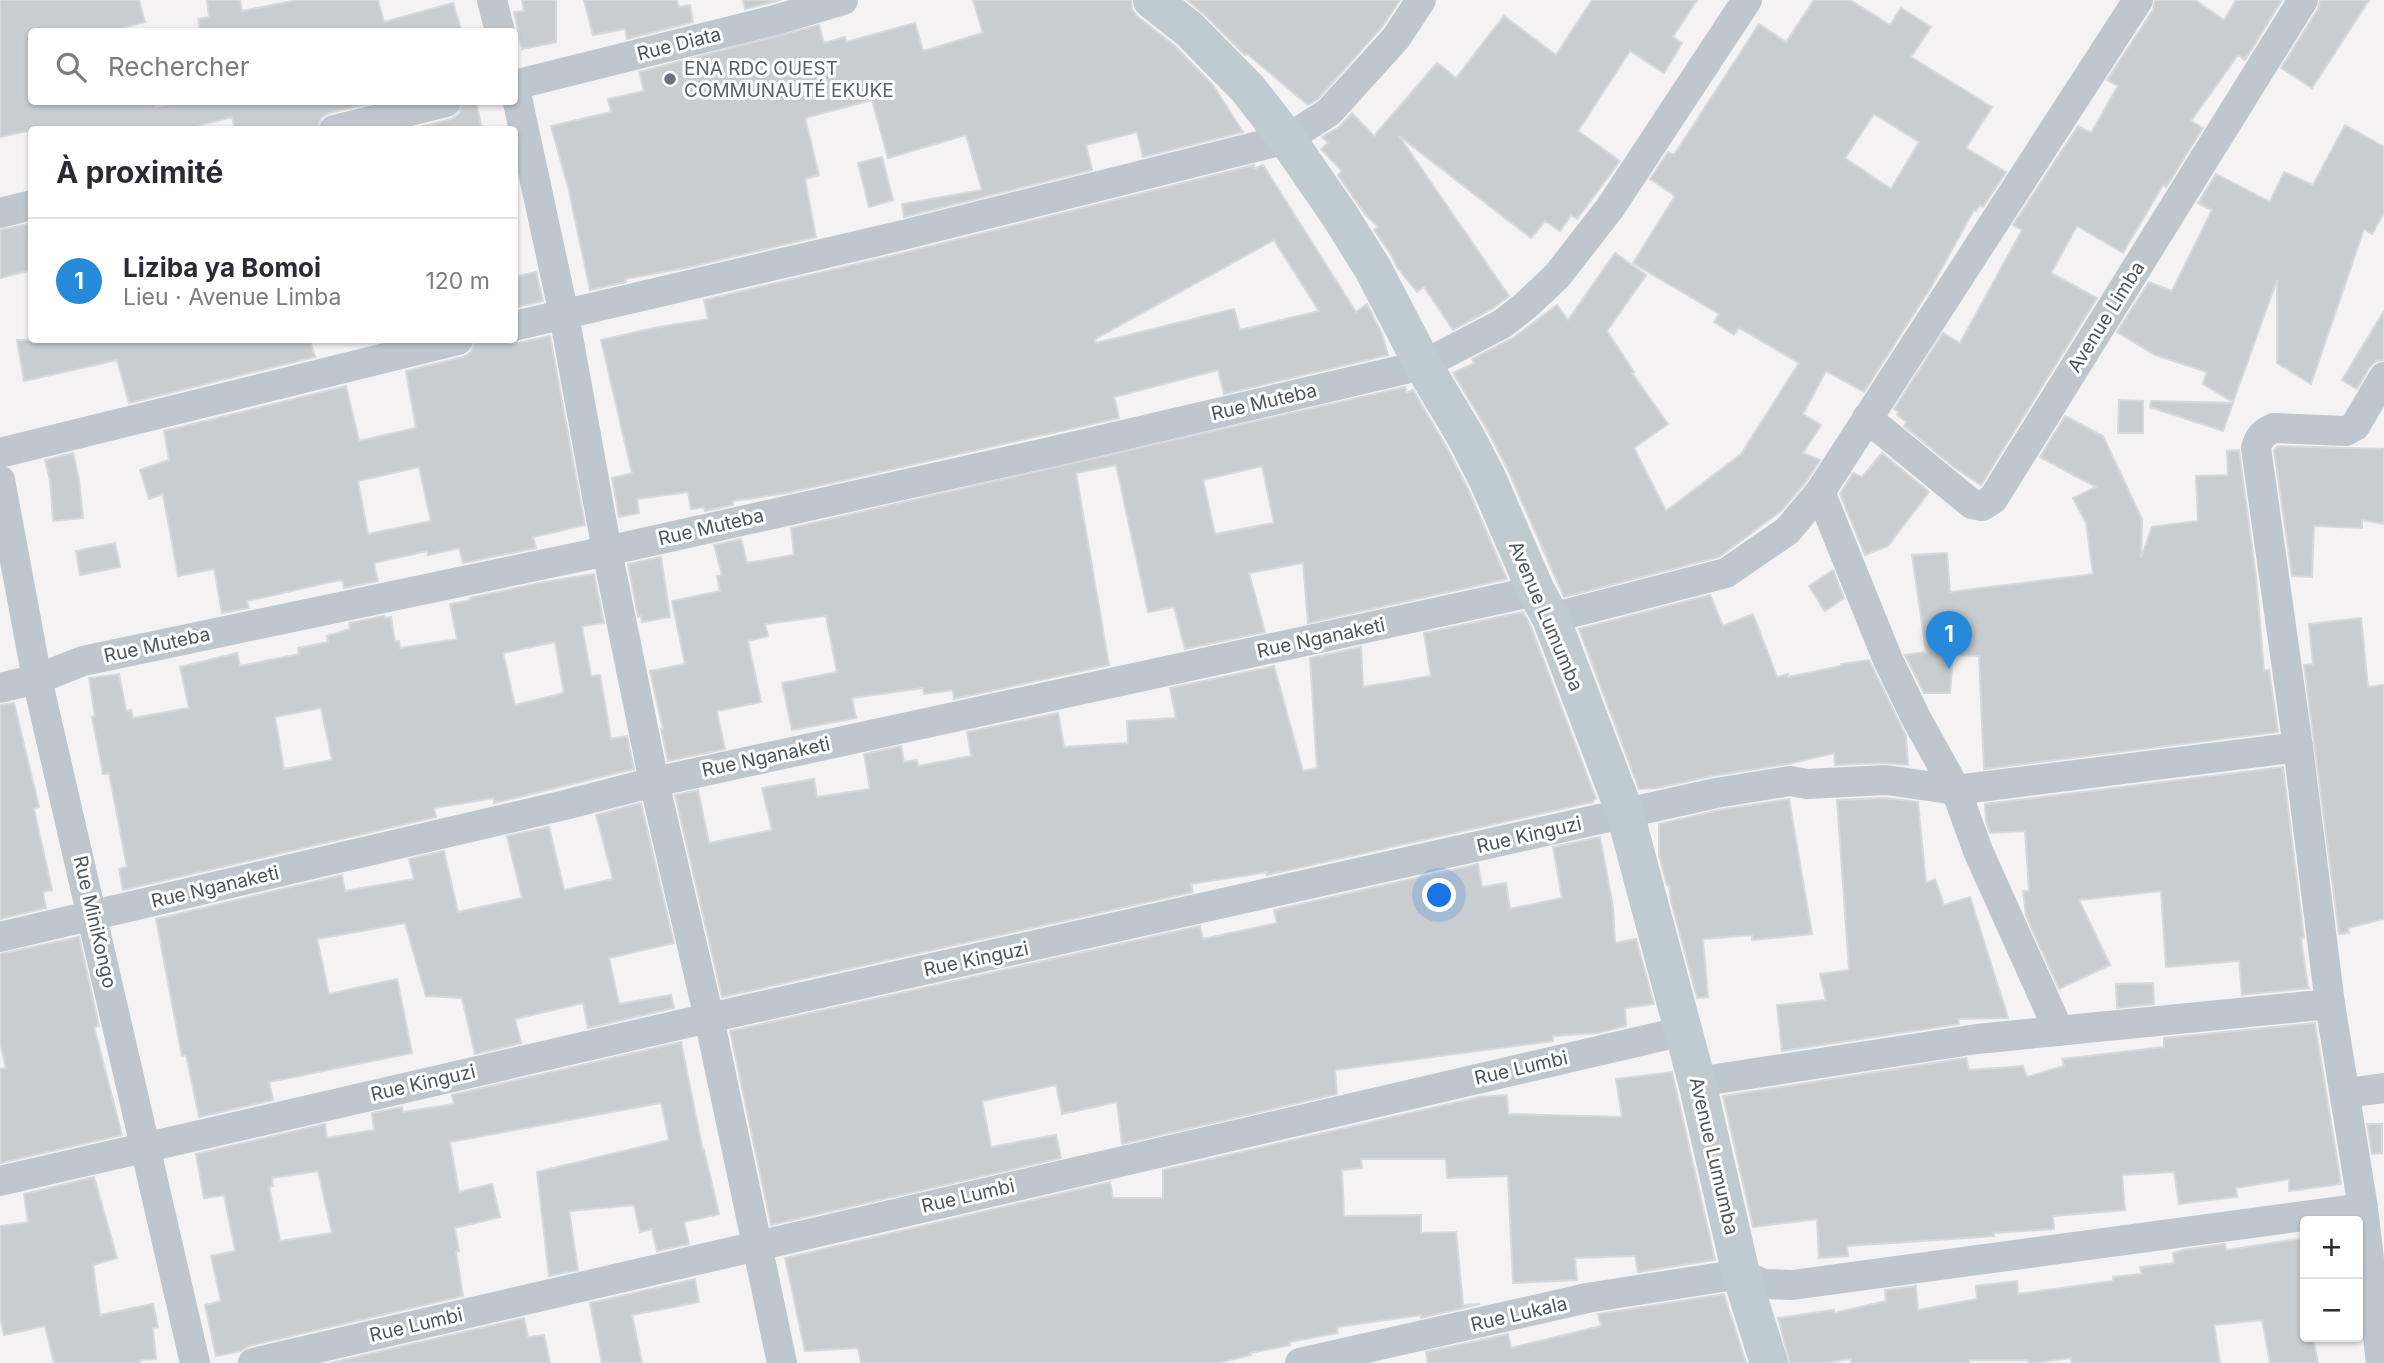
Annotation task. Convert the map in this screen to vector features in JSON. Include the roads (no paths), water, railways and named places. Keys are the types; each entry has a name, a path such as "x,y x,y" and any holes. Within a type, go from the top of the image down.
{"street":[{"path":"492,0 499,28"},
{"name":"Rue Diata","path":"518,83 775,20 843,0"},
{"name":"Avenue Lumumba","path":"1152,0 1189,29 1225,65 1248,89 1287,139 1373,269 1488,480 1543,604 1625,813 1697,1082 1741,1274 1769,1363"},
{"path":"518,325 903,235 1287,139 1329,112 1396,38 1421,0"},
{"name":"Rue Muteba","path":"0,688 37,680 83,661 607,551 1423,365 1502,324 1557,275 1610,208 1747,0"},
{"path":"1543,604 1726,573 1787,531 1820,492 2138,0"},
{"name":"Avenue Limba","path":"1867,418 1972,504 1982,506 1993,499 2303,0"},
{"path":"518,98 564,315 653,782 709,1018 782,1363"},
{"path":"350,126 434,105"},
{"path":"0,213 28,206"},
{"path":"0,453 446,343"},
{"path":"2381,1363 2379,1311 2330,1004 2298,747 2256,448 2264,432 2274,428 2346,431 2355,426 2384,377"},
{"name":"Rue MiniKongo","path":"0,480 37,680 195,1363"},
{"path":"1820,492 1888,660 1956,790 1978,851 2059,1031"},
{"name":"Rue Nganaketi","path":"0,937 538,812 653,782 1543,604"},
{"path":"1956,790 2298,747"},
{"name":"Rue Kinguzi","path":"0,1181 709,1018 1716,793 1790,781 1807,784 1886,780 1956,790"},
{"path":"1697,1082 1977,1038 2330,1004"},
{"name":"Rue Lumbi","path":"253,1363 1684,1031"},
{"path":"2346,1093 2384,1088"},
{"path":"1741,1274 1763,1284 1793,1285 2363,1208"},
{"name":"Rue Lukala","path":"1300,1363 1587,1298 1741,1274"}],"place":[{"name":"ENA RDC OUEST COMMUNAUTÉ EKUKE","path":"670,79"},
{"name":"Liziba ya Bomoi","path":"1949,669"}]}
